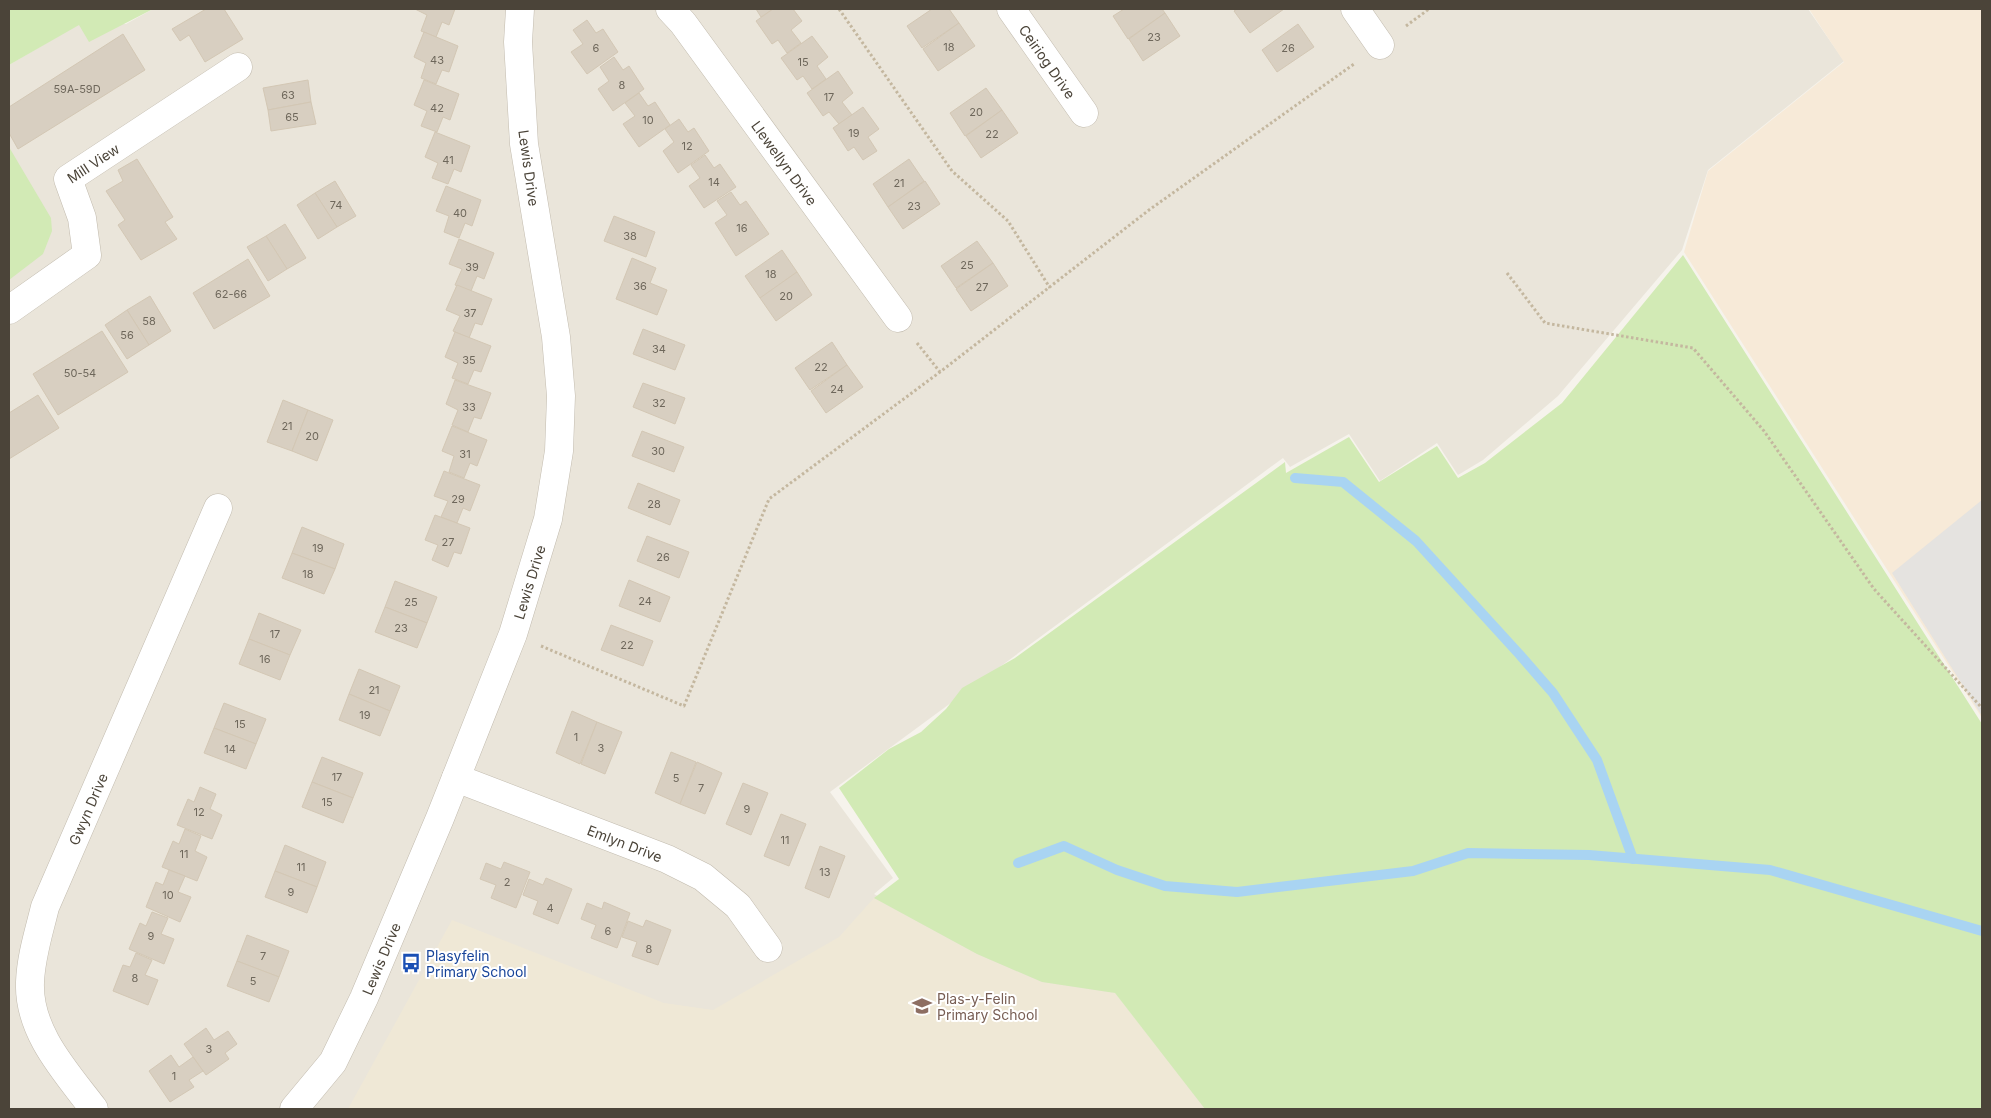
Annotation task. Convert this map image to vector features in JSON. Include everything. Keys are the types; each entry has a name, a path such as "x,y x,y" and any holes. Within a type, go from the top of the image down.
{"street":[{"name":"Lewis Drive","path":"305,1105 333,1062 364,998 456,778 513,634 548,519 559,452 561,396 556,337 524,144 518,42 520,9"},
{"name":"Llewellyn Drive","path":"670,9 683,23 898,318"},
{"name":"Ceiriog Drive","path":"1011,9 1084,114"},
{"path":"1355,9 1380,45"},
{"name":"Mill View","path":"9,310 87,255 82,218 68,179 238,67"},
{"name":"Gwyn Drive","path":"94,1109 49,1050 35,1016 30,984 33,952 45,907 218,508"},
{"name":"Emlyn Drive","path":"456,778 667,859 704,877 738,906 768,948"}],"path":[{"path":"839,9 952,171 1008,221 1050,288"},
{"path":"513,634 684,706 769,499 940,372 1149,210 1380,45"},
{"path":"1507,273 1545,322 1693,348 1764,431 1874,588 1982,708"},
{"path":"898,318 940,372"}],"shaded area":[{"path":"153,9 1808,9 1844,61 1708,170 1682,250 1558,396 1483,460 1458,475 1437,443 1380,481 1349,434 1290,467 1283,458 830,792 893,878 874,894 978,952 1115,993 1206,1109 9,1109 9,65 79,24 126,24"},
{"path":"1809,9 1982,9 1982,718 1684,252 1708,171 1844,62"},
{"path":"1982,500 1982,716 1892,573"},
{"name":"Plas-y-Felin Primary School","path":"874,898 977,954 1042,982 1115,993 1205,1109 348,1109 452,920 664,1003 713,1010 839,937"}],"green space":[{"path":"9,9 153,9 89,42 79,25 9,65"},
{"path":"9,147 51,218 52,231 43,254 9,280"},
{"path":"1683,255 1982,724 1982,1109 1205,1109 1115,993 1042,982 977,954 874,898 899,879 839,788 889,749 921,732 946,709 962,688 1015,658 1285,462 1286,473 1349,437 1379,482 1437,446 1458,478 1485,463 1562,403"}],"building":[{"path":"206,9 224,9 243,39 205,62 189,35 180,41 172,29"},
{"path":"415,9 455,9 449,25 442,22 436,37 421,31 427,15"},
{"path":"756,9 773,9 761,17"},
{"path":"773,9 793,9 802,21 791,30 801,43 787,53 778,40 772,44 756,21"},
{"path":"932,9 949,9 959,23 922,48 907,26"},
{"path":"1124,9 1162,9 1165,13 1128,39 1113,16"},
{"path":"1237,9 1284,9 1250,33 1234,11"},
{"path":"1165,13 1180,36 1143,61 1129,39"},
{"path":"587,20 596,33 603,29 618,52 587,74 571,52 583,44 573,30"},
{"path":"959,23 975,46 938,71 923,49"},
{"path":"1298,24 1314,47 1277,72 1262,50"},
{"path":"424,32 458,46 449,72 442,70 436,84 421,78 426,63 414,57"},
{"path":"123,34 145,70 18,149 9,133 9,107"},
{"path":"812,36 828,57 817,66 826,79 812,89 803,76 797,80 781,58"},
{"path":"614,57 623,70 629,66 644,89 613,111 598,89 609,81 600,67"},
{"path":"838,71 853,93 842,102 852,115 839,124 829,112 823,116 807,93"},
{"path":"308,80 311,102 268,110 263,88"},
{"path":"424,80 459,94 450,120 443,117 437,132 421,126 427,111 414,105"},
{"path":"986,88 1002,110 965,136 950,113"},
{"path":"639,93 648,106 655,102 670,125 639,147 623,124 635,116 625,103"},
{"path":"311,102 316,124 271,131 268,110"},
{"path":"863,107 879,129 868,137 877,151 863,160 854,147 848,151 833,128"},
{"path":"1002,110 1018,133 981,158 966,136"},
{"path":"679,119 688,132 694,128 709,151 678,173 663,151 674,142 665,129"},
{"path":"435,132 470,146 461,172 454,169 448,184 432,178 438,163 425,157"},
{"path":"705,155 714,168 720,164 736,187 704,208 689,186 700,178 691,165"},
{"path":"137,159 173,217 165,222 177,239 141,260 118,225 125,220 106,191 123,181 118,170"},
{"path":"909,159 924,181 888,207 873,184"},
{"path":"335,181 356,216 337,227 315,193"},
{"path":"925,181 940,204 903,229 888,207"},
{"path":"446,186 481,200 472,226 465,223 459,238 444,232 449,216 436,211"},
{"path":"731,192 740,205 746,201 769,234 736,256 715,223 727,215 717,201"},
{"path":"315,193 337,227 318,239 297,205"},
{"path":"614,216 655,232 646,257 604,241"},
{"path":"285,224 306,258 287,269 266,236"},
{"path":"266,236 287,269 268,281 247,247"},
{"path":"459,239 494,253 484,279 477,276 471,291 455,285 462,269 449,264"},
{"path":"977,241 993,263 956,288 941,266"},
{"path":"782,250 797,272 760,298 745,276"},
{"path":"632,258 656,268 650,283 667,290 657,315 616,299"},
{"path":"248,259 270,296 214,329 193,293"},
{"path":"993,263 1008,286 971,311 956,289"},
{"path":"797,272 812,295 776,321 760,298"},
{"path":"457,285 492,299 482,325 475,323 469,338 453,331 460,316 446,310"},
{"path":"150,296 171,331 149,345 127,310"},
{"path":"127,310 149,345 127,359 105,325"},
{"path":"643,329 685,345 675,370 633,354"},
{"path":"102,331 128,372 58,415 33,374"},
{"path":"455,332 491,346 481,372 474,370 468,384 452,378 458,363 445,357"},
{"path":"832,342 847,365 810,390 795,368"},
{"path":"847,365 863,387 826,413 811,391"},
{"path":"455,380 491,393 481,419 474,417 468,432 452,425 458,410 446,404"},
{"path":"643,383 685,398 675,424 633,407"},
{"path":"38,395 59,428 9,459 9,413"},
{"path":"283,400 308,410 292,451 267,442"},
{"path":"308,410 333,420 317,461 292,451"},
{"path":"452,426 487,440 477,466 470,463 464,478 449,472 454,456 442,451"},
{"path":"642,431 684,447 674,472 632,456"},
{"path":"444,471 480,485 470,511 463,508 457,523 441,517 448,501 434,496"},
{"path":"638,483 680,500 670,525 628,508"},
{"path":"435,515 470,528 461,554 454,552 448,567 432,560 438,545 425,540"},
{"path":"302,527 344,544 335,569 292,553"},
{"path":"647,536 689,552 679,578 637,561"},
{"path":"292,553 335,569 324,594 282,578"},
{"path":"629,580 670,597 660,622 619,606"},
{"path":"395,581 437,597 427,623 385,607"},
{"path":"385,607 427,623 417,648 375,632"},
{"path":"259,613 301,630 290,655 249,639"},
{"path":"611,625 653,641 643,666 601,650"},
{"path":"249,639 290,655 280,680 239,664"},
{"path":"359,669 400,686 390,711 349,694"},
{"path":"349,694 390,711 380,736 339,720"},
{"path":"224,703 266,719 256,744 214,728"},
{"path":"572,711 597,722 580,764 556,753"},
{"path":"597,722 622,732 605,774 581,764"},
{"path":"214,728 256,744 246,769 204,753"},
{"path":"671,752 696,762 680,804 655,793"},
{"path":"322,757 363,773 353,798 312,782"},
{"path":"697,762 722,773 705,814 680,804"},
{"path":"312,782 353,798 343,823 302,807"},
{"path":"743,783 768,793 751,835 726,824"},
{"path":"200,787 216,794 210,809 222,815 212,839 177,825 188,799 194,802"},
{"path":"781,814 806,824 789,866 764,856"},
{"path":"185,829 201,836 195,851 207,857 197,881 162,867 173,841 179,844"},
{"path":"285,845 326,862 317,887 275,871"},
{"path":"820,846 845,856 829,898 805,888"},
{"path":"504,862 530,872 516,908 491,898 496,885 480,879 486,863 501,869"},
{"path":"169,870 185,876 178,892 191,897 180,922 146,907 156,882 163,885"},
{"path":"275,871 317,887 307,913 265,897"},
{"path":"546,878 572,889 558,924 533,914 538,901 523,895 529,879 543,885"},
{"path":"604,902 630,913 617,948 591,938 596,925 581,919 587,903 602,909"},
{"path":"152,912 168,918 161,934 174,939 164,964 129,949 140,923 146,926"},
{"path":"646,920 671,930 658,965 632,956 637,942 622,937 628,921 643,927"},
{"path":"247,935 289,951 279,977 237,961"},
{"path":"136,953 152,960 145,975 158,980 148,1005 113,991 123,965 130,967"},
{"path":"237,961 279,977 269,1002 227,986"},
{"path":"206,1028 214,1040 228,1031 237,1044 225,1053 229,1059 206,1075 184,1044"},
{"path":"171,1055 179,1067 193,1057 203,1071 189,1080 194,1087 170,1102 149,1071"}],"waterway":[{"path":"1295,478 1343,482 1416,541 1520,655 1553,693 1597,760 1633,859"},
{"path":"1018,863 1064,846 1117,870 1165,886 1237,892 1413,871 1468,853 1589,855 1770,870 1982,931"}],"place":[{"name":"Plasyfelin Primary School","path":"411,963"},
{"name":"Plas-y-Felin Primary School","path":"922,1006"}]}
